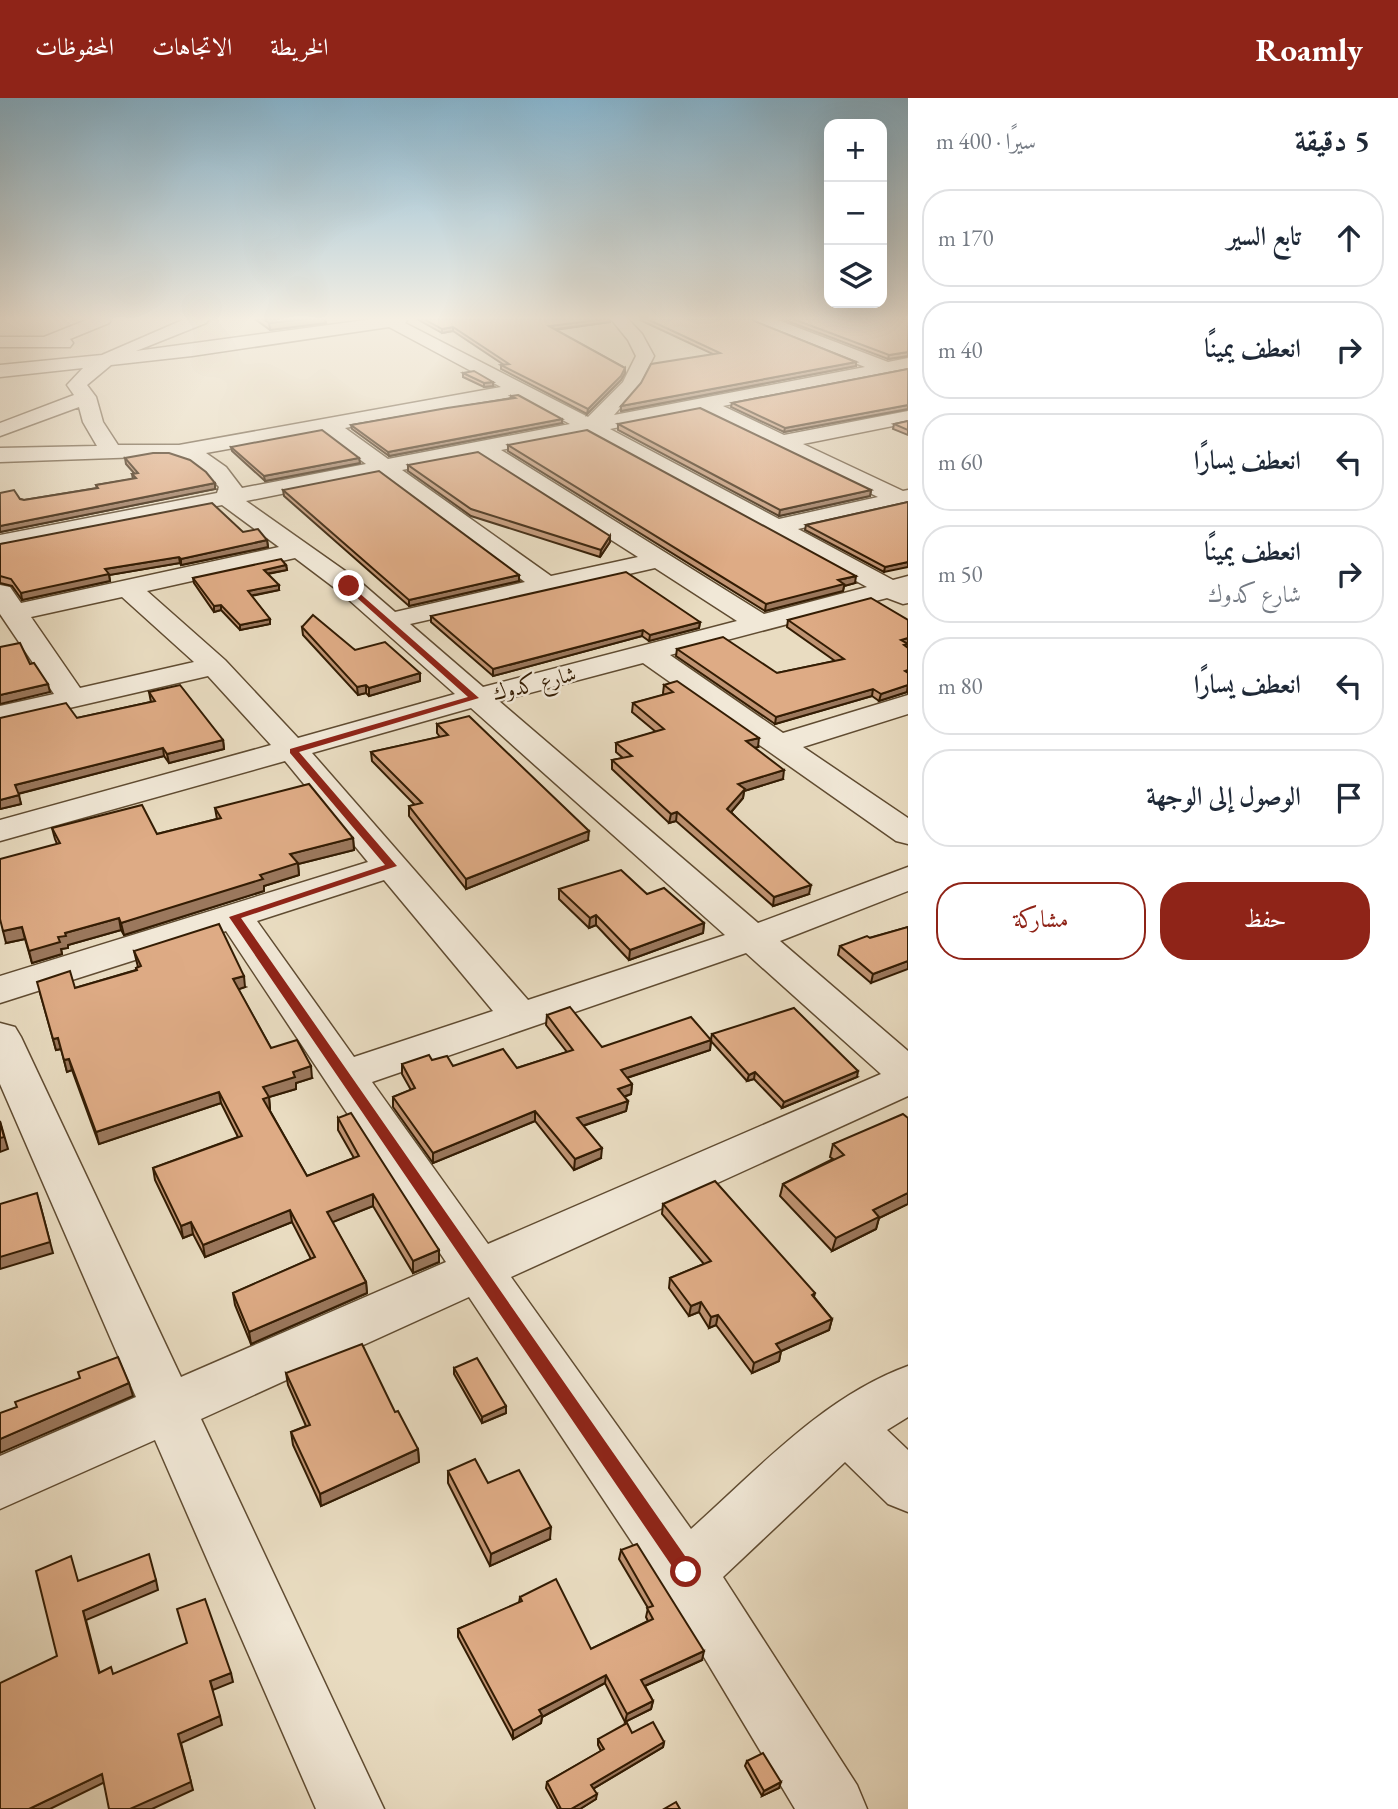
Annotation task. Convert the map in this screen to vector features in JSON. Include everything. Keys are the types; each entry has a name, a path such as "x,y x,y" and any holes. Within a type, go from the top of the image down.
{"street":[{"path":"0,430 65,399"},
{"path":"84,399 93,422 109,448 107,452"},
{"path":"0,455 178,452 471,399"},
{"path":"537,399 902,591"},
{"path":"590,426 620,399"},
{"path":"0,542 728,399"},
{"path":"702,404 904,498"},
{"path":"782,442 908,417"},
{"path":"872,424 908,440"},
{"path":"327,425 547,586"},
{"path":"481,447 761,624"},
{"path":"178,452 211,462 231,487 226,497"},
{"path":"0,1483 908,1076 349,586 226,497"},
{"path":"776,527 904,498"},
{"path":"71,697 7,602 128,588 299,550"},
{"path":"389,621 659,560"},
{"path":"128,588 215,666 293,751 520,1017"},
{"name":"شارع كدوك","path":"0,831 475,698 761,624 902,591"},
{"path":"649,654 908,834"},
{"path":"0,715 215,666"},
{"path":"780,744 904,709"},
{"path":"0,990 391,866"},
{"path":"345,1076 753,938 908,878"},
{"path":"235,917 480,1269 686,1572 832,1809"},
{"path":"0,1037 350,1809"},
{"path":"686,1572 845,1427 908,1389"},
{"path":"845,1427 908,1486"}],"building":[{"path":"525,399 562,419 388,452 351,425 447,408"},
{"path":"568,399 598,399 588,409"},
{"path":"627,399 659,399 621,406"},
{"path":"753,399 908,399 908,405 785,428 732,403"},
{"path":"700,408 871,490 780,510 618,424"},
{"path":"908,421 908,430 894,424"},
{"path":"322,430 359,458 264,476 231,447"},
{"path":"587,430 856,576 838,580 844,584 766,604 508,445"},
{"path":"478,452 610,536 601,550 471,509 408,465"},
{"path":"169,453 190,460 215,483 0,526 0,493 14,490 20,499 24,500 98,488 96,485 136,478 132,474 138,473 125,458"},
{"path":"379,471 519,575 409,600 283,490"},
{"path":"908,502 908,562 885,567 806,525"},
{"path":"212,503 243,532 258,529 267,540 181,559 179,557 105,569 109,574 21,593 11,579 0,576 0,544"},
{"path":"281,559 286,565 264,570 279,585 248,591 270,619 240,625 221,605 214,606 193,578"},
{"path":"626,572 700,622 650,635 643,630 493,669 431,616"},
{"path":"871,598 908,620 908,638 901,640 908,644 904,645 908,648 908,670 905,671 908,673 908,685 881,694 873,689 776,717 677,649 723,637 777,673 844,659 788,620"},
{"path":"313,615 355,650 385,642 420,673 369,688 366,685 357,687 302,627"},
{"path":"20,643 30,664 34,663 48,684 0,695 0,647"},
{"path":"677,681 759,738 746,741 784,770 738,784 745,789 727,809 811,885 774,897 677,812 671,814 612,760 632,756 616,743 664,729 633,703 673,692 664,685"},
{"path":"180,685 223,740 167,754 163,748 15,785 19,795 0,800 0,718 66,703 77,718 155,701 149,692"},
{"path":"469,716 589,831 466,879 409,806 422,803 371,752 448,735 437,724"},
{"path":"309,784 353,838 290,854 298,863 260,875 263,879 121,923 119,918 65,933 66,936 58,937 60,942 29,951 22,927 3,931 0,919 0,859 60,843 52,828 142,805 157,834 221,818 215,808"},
{"path":"621,870 647,894 664,888 704,923 630,950 596,915 590,918 559,889"},
{"path":"219,924 244,976 233,979 271,1048 297,1040 311,1066 293,1072 295,1077 263,1087 269,1097 263,1099 307,1176 359,1156 338,1118 351,1113 439,1250 413,1261 373,1194 327,1212 366,1282 249,1332 233,1293 315,1257 290,1210 203,1245 191,1222 181,1226 153,1168 242,1136 219,1092 96,1132 69,1059 64,1060 58,1038 53,1039 37,982 70,971 75,988 137,970 136,968 141,966 134,951"},
{"path":"908,927 908,961 873,974 840,946 867,936 870,938"},
{"path":"570,1007 602,1047 691,1017 711,1040 621,1070 632,1084 618,1089 628,1101 577,1118 602,1148 575,1159 535,1111 433,1153 393,1097 415,1088 402,1064 429,1055 432,1060 447,1056 453,1066 503,1049 517,1068 573,1050 547,1015"},
{"path":"794,1008 858,1071 784,1102 755,1072 749,1075 712,1034"},
{"path":"903,1114 908,1118 908,1193 873,1210 879,1217 836,1238 783,1184 844,1155 833,1144"},
{"path":"0,1122 4,1137 0,1138"},
{"path":"715,1181 815,1293 812,1295 832,1319 776,1344 781,1351 754,1363 718,1315 711,1317 701,1302 691,1306 670,1278 711,1261 663,1204"},
{"path":"37,1193 50,1242 0,1257 0,1204"},
{"path":"362,1344 395,1412 398,1411 418,1449 320,1494 291,1432 310,1425 286,1373"},
{"path":"118,1357 129,1383 0,1439 0,1413 17,1407 15,1402 80,1378 78,1372"},
{"path":"477,1358 506,1406 482,1417 454,1368"},
{"path":"475,1459 488,1483 519,1470 551,1527 491,1554 448,1471"},
{"path":"637,1544 704,1651 641,1680 653,1701 627,1714 606,1675 539,1710 542,1715 513,1731 458,1629 522,1601 520,1597 556,1579 591,1649 653,1619 647,1608 653,1606 621,1550"},
{"path":"149,1554 156,1580 83,1611 99,1673 111,1667 113,1674 187,1643 177,1609 205,1599 231,1673 210,1681 220,1716 178,1734 191,1782 130,1809 109,1809 102,1774 29,1809 0,1809 0,1683 57,1656 36,1571 71,1556 78,1581"},
{"path":"653,1722 664,1742 591,1785 597,1794 571,1809 561,1809 547,1782 604,1749 598,1739 627,1723 632,1733"},
{"path":"763,1753 781,1782 764,1791 747,1761"},
{"path":"676,1802 680,1809 664,1809"}],"route":[{"path":"349,586 475,698 293,751 391,866 235,917 480,1269 686,1572"}]}
